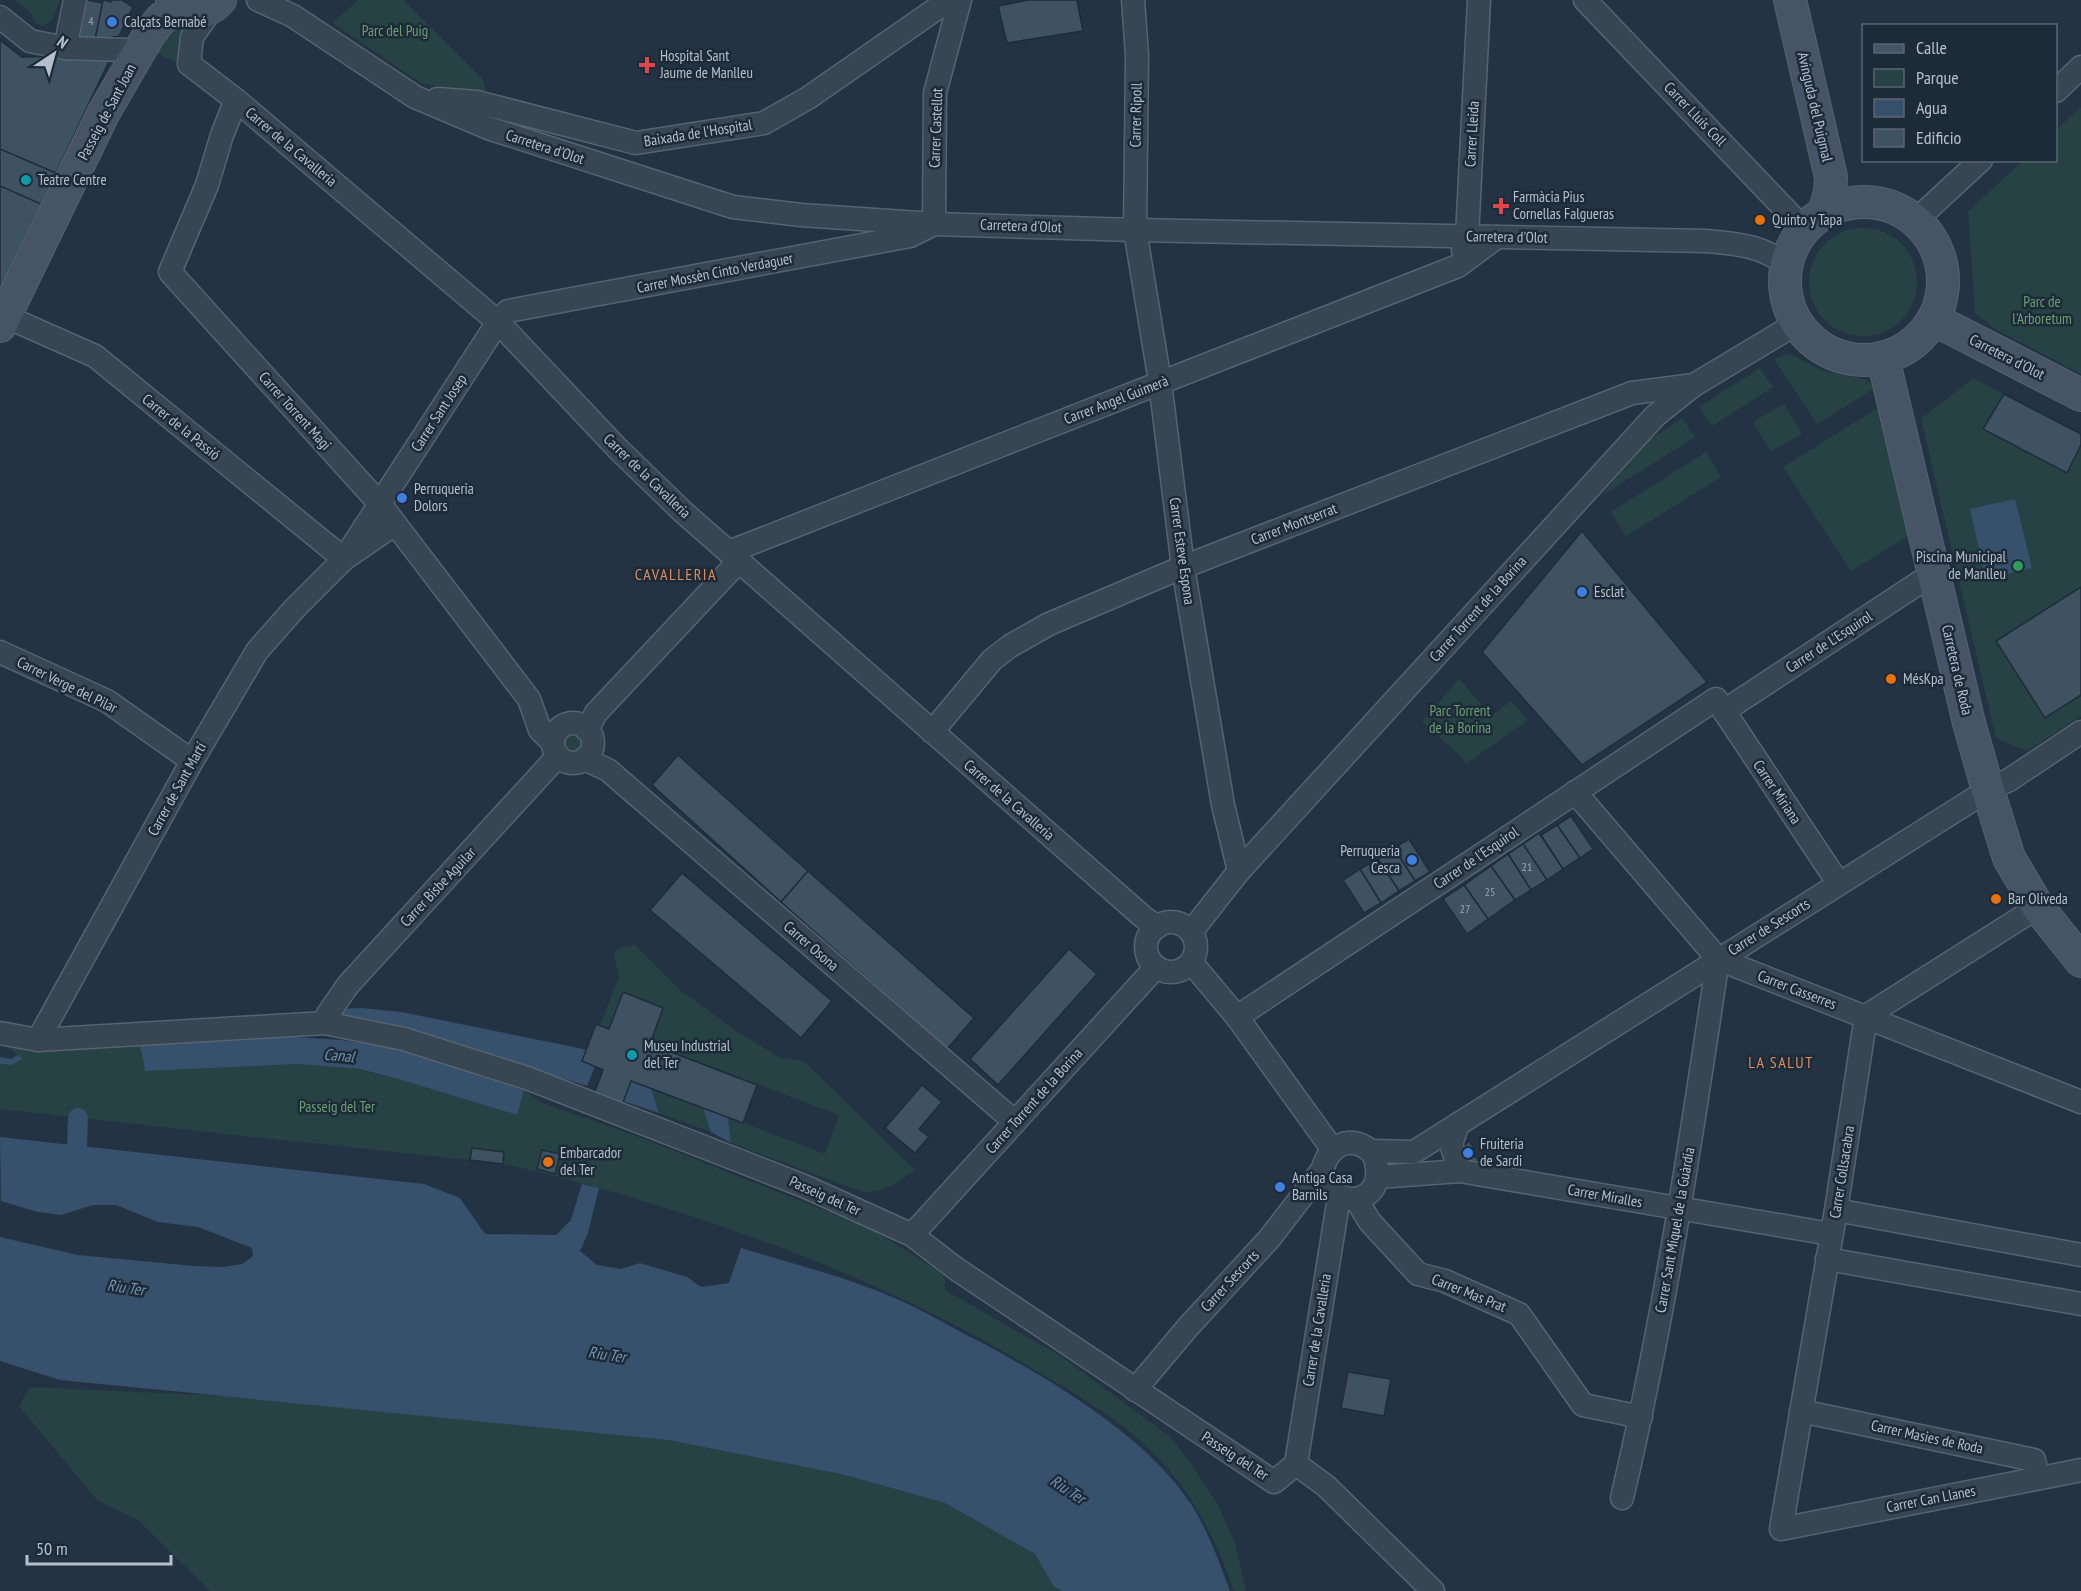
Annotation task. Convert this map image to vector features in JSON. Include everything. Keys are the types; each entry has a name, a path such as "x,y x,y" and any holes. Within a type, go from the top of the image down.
{"street":[{"path":"65,48 75,0"},
{"name":"Carretera d'Olot","path":"258,0 293,16 416,97 488,128 733,207 801,215 934,224 1729,243 1773,254 1786,265"},
{"name":"Carretera d'Olot","path":"277,0 293,16"},
{"name":"Baixada de l'Hospital","path":"416,97 477,102 636,143 764,123 807,98 949,0"},
{"name":"Carrer Castellot","path":"934,224 935,93 960,0"},
{"name":"Carrer Ripoll","path":"1133,0 1137,55 1135,230"},
{"name":"Carrer Lleida","path":"1458,266 1467,237 1479,0"},
{"name":"Carrer Lluis Coll","path":"1585,0 1814,221"},
{"name":"Avinguda del Puigmal","path":"1790,0 1831,177 1830,193 1814,221"},
{"name":"Avinguda del Puigmal","path":"1809,0 1851,176 1868,203"},
{"path":"170,3 192,12 203,11 216,3"},
{"name":"Passeig de Sant Joan","path":"2,319 104,112 150,33 161,19 172,11 170,3 132,38 104,112"},
{"name":"Carrer de la Cavalleria","path":"216,3 192,37 189,64 236,100 498,322 618,449 682,511 1157,927"},
{"path":"0,17 30,41 65,48 126,50"},
{"path":"2057,89 2081,67"},
{"name":"Carrer Torrent Magi","path":"236,100 222,135 207,185 170,272 380,504 529,699 583,739"},
{"path":"1915,221 1979,162"},
{"path":"1868,203 1888,207 1915,221 1932,242 1938,254 1942,273 1941,297 1933,319 1923,334 1909,346 1883,358 1867,360 1840,357 1817,345 1798,326 1789,307 1785,286 1786,265 1793,246 1814,221 1847,204 1868,203"},
{"name":"Carrer Mossèn Cinto Verdaguer","path":"498,322 508,311 910,236 934,224"},
{"name":"Carrer Esteve Espona","path":"1135,230 1160,382 1183,567 1223,805 1239,871"},
{"name":"Carrer Angel Guimerà","path":"734,556 1160,382 1458,266 1497,237"},
{"name":"Carrer de la Passió","path":"2,319 95,356 344,560"},
{"name":"Carretera d'Olot","path":"1933,319 2081,395"},
{"name":"Carrer Sant Josep","path":"380,504 498,322"},
{"name":"Carrer Torrent de la Borina","path":"1191,932 1239,871 1655,416 1694,385 1784,331 1798,326"},
{"name":"Carretera de Roda","path":"1883,358 1970,723 2010,858 2038,907 2081,961"},
{"name":"Carrer Montserrat","path":"932,732 992,660 1010,646 1048,624 1183,567 1632,393 1694,385"},
{"name":"Carrer de Sant Martí","path":"344,560 380,504"},
{"name":"Carrer de Sant Martí","path":"38,1040 192,761 257,651 295,608 344,560 394,524"},
{"path":"555,750 571,763 596,713 734,556"},
{"name":"Carrer de L'Esquirol","path":"1720,705 1934,573"},
{"name":"Carrer Verge del Pilar","path":"0,652 107,701 192,761"},
{"name":"Carrer Torrent Magi","path":"529,699 540,730 555,750"},
{"name":"Carrer de l'Esquirol","path":"1237,1017 1575,792 1720,705"},
{"name":"Carrer Miriana","path":"1720,705 1839,885"},
{"name":"Carrer Bisbe Aguilar","path":"325,1023 328,1014 348,985 555,750 558,730 583,739"},
{"name":"Carrer de Sescorts","path":"1371,1151 1414,1152 1988,790 2009,780 2081,732"},
{"name":"Carrer Osona","path":"583,739 600,768 608,770 1015,1122"},
{"name":"Carrer Casserres","path":"1575,792 1718,959 2081,1102"},
{"path":"1866,1016 2038,907"},
{"path":"1171,922 1191,932 1196,944 1191,962 1179,971 1171,972 1156,967 1147,954 1147,946 1148,939 1157,927 1171,922"},
{"name":"Carrer Sant Miquel de la Guàrdia","path":"1622,1498 1641,1417 1680,1209 1718,959"},
{"path":"1191,962 1237,1017 1328,1160"},
{"name":"Carrer Torrent de la Borina","path":"912,1235 1156,967"},
{"name":"Carrer Collsacabra","path":"1781,1528 1836,1210 1866,1016"},
{"name":"Passeig del Ter","path":"0,1033 38,1040 325,1023 404,1039 526,1078 804,1186 912,1235 955,1268 1274,1482 1296,1464"},
{"path":"1458,1124 1451,1144 1460,1171"},
{"path":"1353,1143 1371,1151 1376,1159 1378,1177 1371,1191 1364,1197 1347,1198 1326,1185 1328,1160 1341,1144 1353,1143"},
{"name":"Carrer Sescorts","path":"1135,1390 1188,1327 1269,1239 1328,1160"},
{"name":"Carrer Miralles","path":"1378,1177 1460,1171 1832,1234"},
{"name":"Carrer de la Cavalleria","path":"1296,1464 1347,1198"},
{"name":"Carrer Mas Prat","path":"1347,1198 1418,1274 1445,1281 1519,1314 1583,1405 1641,1417"},
{"path":"1836,1210 2081,1254"},
{"path":"1827,1258 2081,1304"},
{"name":"Carrer Masies de Roda","path":"1801,1411 2034,1460 2038,1478"},
{"path":"1296,1464 1326,1486 1433,1591"},
{"name":"Carrer Can Llanes","path":"1781,1528 2081,1470"}],"green space":[{"path":"14,0 60,0 52,20 43,26 34,22 32,14"},
{"name":"Parc del Puig","path":"358,0 403,0 483,80 487,97 421,83 333,23"},
{"path":"193,21 183,66 149,49 164,25"},
{"name":"Parc de l'Arboretum","path":"2081,107 2081,374 1997,330 1975,313 1968,211 2022,162 2057,162 2057,129"},
{"path":"1863,228 1873,229 1893,237 1901,244 1908,252 1916,272 1916,292 1908,312 1901,320 1893,327 1873,335 1863,336 1853,335 1833,327 1825,320 1818,312 1810,292 1809,282 1810,272 1818,252 1825,244 1833,237 1853,229"},
{"path":"1787,354 1822,370 1865,380 1877,387 1817,424 1774,359"},
{"path":"1760,368 1773,387 1712,426 1699,407"},
{"name":"Piscina Municipal de Manlleu","path":"1973,378 2081,434 2081,716 2027,751 1996,738 1921,419"},
{"path":"1784,404 1802,434 1771,452 1753,422"},
{"path":"1878,408 1908,536 1851,571 1783,467"},
{"path":"1682,418 1695,437 1601,496 1648,441"},
{"path":"1706,452 1721,477 1626,536 1611,512"},
{"name":"Parc Torrent de la Borina","path":"1459,679 1491,716 1511,701 1528,720 1466,764 1461,756 1422,722"},
{"path":"573,732 580,735 583,742 580,749 573,752 566,749 563,742 566,735"},
{"path":"635,945 681,991 738,1032 780,1058 804,1061 915,1170 897,1183 871,1192 863,1192 731,1143 728,1117 825,1154 839,1115 650,1044 663,1008 624,992 609,1029 600,1025 619,977 614,954 617,949"},
{"name":"Passeig del Ter","path":"140,1044 145,1070 297,1064 360,1069 516,1115 524,1090 540,1102 644,1139 871,1229 937,1270 945,1278 945,1290 1062,1357 1169,1436 1189,1461 1218,1505 1235,1543 1246,1591 1234,1591 1204,1521 1184,1489 1146,1446 1116,1421 1051,1379 944,1319 850,1275 752,1237 580,1182 505,1164 0,1109 0,1064 11,1065 23,1059 8,1047 42,1051"},
{"path":"651,1088 703,1108 711,1132 659,1113"},
{"path":"30,1387 247,1397 668,1440 845,1475 945,1503 1035,1554 1054,1587 1063,1591 210,1591 138,1520 97,1500 19,1406"}],"water":[{"path":"2015,499 2032,568 1986,579 1970,509"},
{"path":"362,1008 401,1012 574,1047 586,1050 582,1061 595,1066 587,1086 398,1026 340,1017 340,1009"},
{"name":"Canal","path":"281,1036 388,1046 524,1090 517,1115 360,1069 297,1064 145,1071 140,1044"},
{"path":"18,1055 23,1059 11,1065 0,1064 0,1057 11,1059"},
{"path":"631,1081 651,1088 659,1113 623,1101"},
{"path":"703,1108 728,1117 731,1143 711,1132"},
{"name":"Riu Ter","path":"0,1137 424,1184 460,1198 485,1234 556,1235 571,1220 582,1184 599,1188 588,1233 580,1251 597,1265 621,1269 640,1263 687,1277 701,1287 729,1283 741,1248 828,1274 890,1296 1019,1363 1085,1404 1145,1452 1170,1477 1191,1504 1203,1525 1230,1591 1063,1591 1054,1587 1035,1554 945,1503 845,1475 668,1440 60,1380 0,1361 0,1237 78,1255 194,1266 223,1267 242,1264 253,1256 252,1248 198,1227 158,1222 116,1205 93,1205 61,1215 38,1212 1,1201"}],"building":[{"path":"87,0 103,3 95,40 78,41"},
{"name":"Calçats Bernabé","path":"103,0 111,2 122,0 133,7 119,36 95,40"},
{"path":"1028,0 1077,0 1083,31 1007,43 998,6"},
{"path":"0,40 22,57 112,55 0,290"},
{"name":"Teatre Centre","path":"0,149 56,173 41,204 0,186"},
{"path":"2004,394 2081,434 2081,445 2067,473 1983,429"},
{"name":"Esclat","path":"1582,531 1707,682 1582,765 1482,652"},
{"path":"2081,587 2081,695 2045,718 1996,641"},
{"path":"678,755 808,871 781,902 652,785"},
{"path":"1571,816 1593,849 1580,858 1557,825"},
{"path":"1557,825 1580,858 1563,869 1541,835"},
{"path":"1539,833 1563,869 1547,880 1523,844"},
{"name":"Perruqueria Cesca","path":"1409,839 1430,872 1415,881 1394,848"},
{"path":"1523,844 1547,880 1531,890 1508,854"},
{"path":"1394,848 1415,881 1399,891 1378,859"},
{"path":"1508,854 1531,890 1515,900 1491,866"},
{"path":"1378,859 1399,891 1381,903 1360,869"},
{"path":"1491,866 1515,900 1488,919 1464,885"},
{"path":"1360,869 1381,903 1364,913 1343,880"},
{"path":"808,871 974,1018 947,1049 781,902"},
{"path":"682,873 832,1001 801,1038 650,910"},
{"path":"1464,885 1488,919 1467,934 1443,899"},
{"path":"1069,949 1097,974 998,1085 970,1059"},
{"name":"Museu Industrial del Ter","path":"623,992 663,1008 650,1044 757,1085 743,1123 631,1081 622,1105 594,1094 603,1070 582,1061 596,1024 609,1029"},
{"path":"922,1085 942,1102 919,1129 929,1137 915,1153 885,1128"},
{"name":"Fruiteria de Sardi","path":"1469,1141 1474,1148 1471,1150 1473,1156 1479,1159 1476,1164 1466,1162 1462,1148"},
{"path":"472,1148 504,1152 503,1164 470,1160"},
{"name":"Embarcador del Ter","path":"542,1150 560,1154 555,1174 537,1169"},
{"path":"1348,1372 1391,1379 1384,1416 1341,1408"}],"waterway":[{"path":"78,1118 77,1146 84,1171"}],"place":[{"name":"Calçats Bernabé","path":"112,22"},
{"name":"Hospital Sant Jaume de Manlleu","path":"647,65"},
{"name":"Teatre Centre","path":"26,180"},
{"name":"Farmàcia Pius Cornellas Falgueras","path":"1501,206"},
{"name":"Quinto y Tapa","path":"1760,220"},
{"name":"Perruqueria Dolors","path":"402,498"},
{"name":"Piscina Municipal de Manlleu","path":"2018,566"},
{"name":"Esclat","path":"1582,592"},
{"name":"MésKpa","path":"1891,679"},
{"name":"Perruqueria Cesca","path":"1412,860"},
{"name":"Bar Oliveda","path":"1996,899"},
{"name":"Museu Industrial del Ter","path":"632,1055"},
{"name":"Fruiteria de Sardi","path":"1468,1153"},
{"name":"Embarcador del Ter","path":"548,1162"},
{"name":"Antiga Casa Barnils","path":"1280,1187"}],"district":[{"name":"CAVALLERIA","path":"676,574"},
{"name":"LA SALUT","path":"1781,1062"}]}
